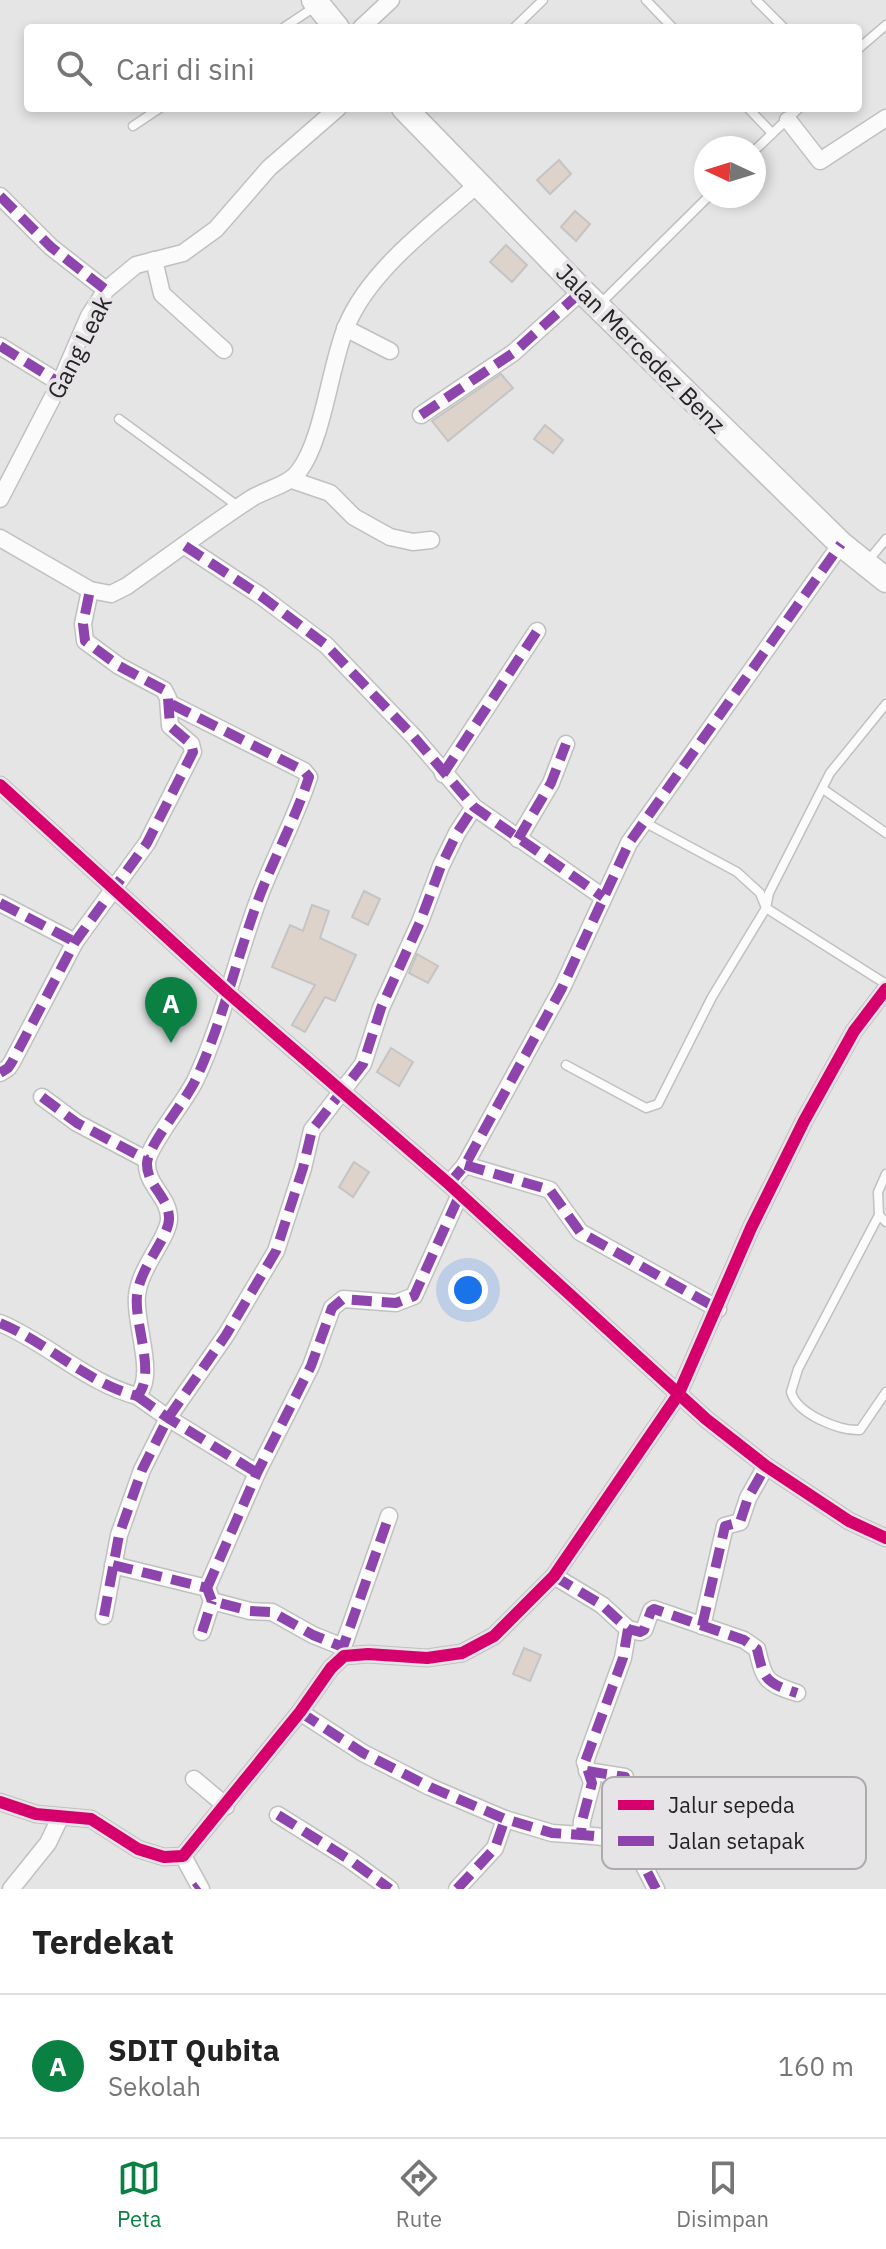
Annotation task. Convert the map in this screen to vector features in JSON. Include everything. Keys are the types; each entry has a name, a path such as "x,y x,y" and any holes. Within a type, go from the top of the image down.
{"main road":[{"path":"316,2 334,24"},
{"name":"Jalan Mercedez Benz","path":"413,114 590,298 841,544 886,580"}],"street":[{"path":"365,24 391,0"},
{"name":"Gang Leak","path":"0,499 60,383 89,316 106,290 136,265 183,253 216,229 269,168 333,112"},
{"path":"794,114 820,161 886,118"},
{"path":"0,538 90,590 111,594 239,507 265,491 292,480 311,447 345,328 360,301 383,270 478,184"},
{"path":"0,196 51,247 106,290"},
{"path":"154,260 162,294 224,350"},
{"path":"421,415 590,298"},
{"path":"345,328 390,351"},
{"path":"0,346 60,383"},
{"path":"292,480 330,493 354,517 390,537 413,542 431,540"},
{"path":"202,1632 210,1594 257,1473 311,1366 332,1308 343,1299 396,1303 414,1296 465,1165 562,988 629,843 841,544"},
{"path":"185,546 261,596 326,645 414,737 474,807 603,897"},
{"path":"0,1073 12,1062 75,942 147,843 192,756 193,748 170,726 167,694 160,686 119,666 85,641 83,624 90,590"},
{"path":"443,774 537,631"},
{"path":"137,1396 142,1391 146,1373 137,1295 142,1275 169,1220 167,1207 150,1181 147,1160 153,1144 177,1113 195,1081 260,896 309,777 304,771 169,703"},
{"path":"518,839 551,783 566,744"},
{"path":"0,785 227,992 454,1189 678,1395 766,1466 849,1521 886,1538"},
{"path":"104,1616 119,1535 135,1487 168,1418 226,1335 276,1251 312,1130 363,1064 381,1008 420,922 441,866 474,807"},
{"path":"0,903 75,942"},
{"path":"113,1565 210,1594 250,1611 272,1612 344,1652 427,1658 462,1653 494,1636 554,1576 678,1395 751,1228 818,1092 854,1031 886,986"},
{"path":"42,1097 77,1123 147,1160"},
{"path":"465,1165 550,1190 580,1232 718,1309"},
{"path":"0,1323 47,1346 101,1383 137,1396 257,1473"},
{"path":"702,1626 724,1527 739,1523 748,1498 766,1466"},
{"path":"0,1802 36,1814 91,1819 138,1849 164,1857 183,1856 226,1806 344,1652 389,1516"},
{"path":"554,1576 602,1605 628,1629 644,1630 654,1609 754,1645 766,1679 797,1693"},
{"path":"581,1835 592,1783 585,1759 623,1658 628,1629"},
{"path":"300,1712 363,1753 430,1787 505,1819 552,1833 602,1837"},
{"path":"587,1771 625,1777"},
{"path":"194,1779 226,1806"},
{"path":"278,1815 390,1889"},
{"path":"11,1889 48,1843 60,1818"},
{"path":"457,1889 499,1843 505,1819"},
{"path":"183,1856 198,1888"},
{"path":"645,1869 656,1889"}],"lane":[{"path":"518,24 543,0"},
{"path":"646,0 669,24"},
{"path":"770,0 758,4 780,24"},
{"path":"288,24 316,2"},
{"path":"862,46 886,25"},
{"path":"133,126 154,112"},
{"path":"752,112 772,133"},
{"path":"766,139 794,114"},
{"path":"590,298 695,208"},
{"path":"119,419 239,507"},
{"path":"866,563 886,539"},
{"path":"566,1065 646,1108 655,1106 712,997 766,908 769,893 836,765 886,704"},
{"path":"823,789 886,833"},
{"path":"644,822 737,872 760,893 766,908 886,986"},
{"path":"886,1174 878,1192 883,1219 798,1369 791,1392 797,1404 808,1411 851,1430 860,1430 867,1424 886,1392"}],"building":[{"path":"559,160 571,174 550,194 537,180"},
{"path":"575,211 590,224 576,241 561,227"},
{"path":"506,245 527,265 512,282 490,262"},
{"path":"501,374 513,388 448,441 432,421"},
{"path":"545,425 563,440 553,453 534,439"},
{"path":"364,891 380,899 368,925 352,917"},
{"path":"312,905 329,911 320,938 356,955 335,1001 325,997 305,1032 292,1025 315,985 272,967 290,925 303,931"},
{"path":"417,954 438,966 428,983 409,973"},
{"path":"391,1048 413,1062 399,1086 377,1072"},
{"path":"354,1162 369,1172 353,1197 339,1187"},
{"path":"524,1648 541,1655 530,1681 513,1674"}],"marked path":[{"path":"0,196 51,247 106,290"},
{"path":"421,415 513,353 582,291"},
{"path":"0,346 60,383"},
{"path":"449,1184 465,1165 562,988 629,843 841,544"},
{"path":"185,546 261,596 326,645 414,737 474,807 603,897"},
{"path":"0,1073 12,1062 75,942 147,843 193,752 191,744 170,726 168,698 164,690 119,666 85,641 83,624 90,590"},
{"path":"443,774 537,631"},
{"path":"0,1323 101,1382 137,1396 143,1387 145,1363 137,1296 143,1275 165,1234 169,1218 150,1178 149,1155 191,1088 206,1057 260,895 309,777 304,771 169,703"},
{"path":"518,839 551,783 566,744"},
{"path":"104,1616 119,1535 142,1470 168,1418 226,1335 276,1251 312,1130 363,1064 381,1008 420,922 441,866 474,807"},
{"path":"0,903 75,942"},
{"path":"42,1097 77,1123 147,1160"},
{"path":"465,1165 550,1190 580,1232 718,1309"},
{"path":"207,1588 257,1473 311,1366 332,1308 343,1299 396,1303 414,1296 460,1194"},
{"path":"137,1396 257,1473"},
{"path":"702,1626 725,1526 740,1522 748,1498 766,1466"},
{"path":"344,1656 343,1647 389,1516"},
{"path":"113,1565 207,1588 212,1601 250,1611 272,1612 313,1635 343,1647"},
{"path":"554,1576 602,1605 628,1629 623,1658 585,1762 592,1783 581,1835 602,1838"},
{"path":"202,1632 212,1601"},
{"path":"628,1629 644,1630 654,1609 744,1640 757,1649 768,1679 797,1693"},
{"path":"300,1712 363,1753 430,1787 505,1819 552,1833 581,1835"},
{"path":"587,1771 625,1777"},
{"path":"278,1815 390,1889"},
{"path":"457,1889 495,1848 505,1819"},
{"path":"646,1869 656,1889"},
{"path":"195,1889 199,1886"}],"cycle path":[{"path":"0,785 227,992 449,1184 706,1419 766,1466 849,1521 886,1538"},
{"path":"0,1802 36,1814 91,1819 138,1849 164,1857 183,1856 300,1712 331,1668 344,1656 368,1654 427,1658 462,1653 494,1636 554,1576 678,1395 751,1228 804,1121 854,1031 886,989"}],"place":[{"name":"SDIT Qubita","path":"171,1043"}]}
